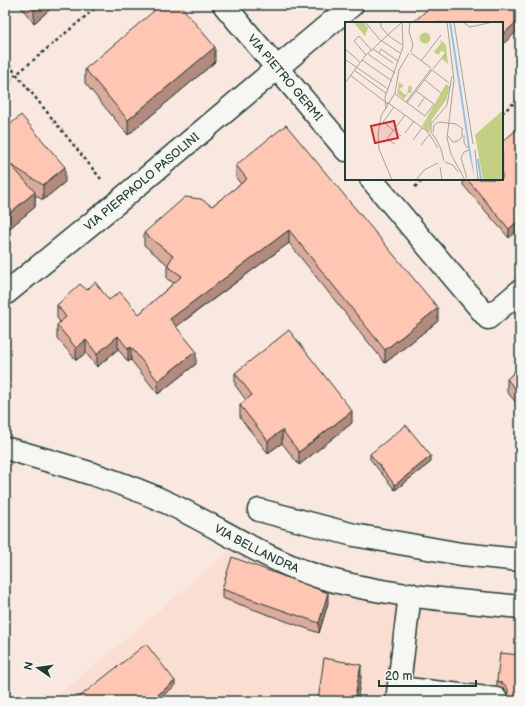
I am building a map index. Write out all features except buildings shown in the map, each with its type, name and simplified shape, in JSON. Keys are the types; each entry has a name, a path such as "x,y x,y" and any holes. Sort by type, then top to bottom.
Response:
{"street":[{"name":"VIA PIETRO GERMI","path":"224,5 345,149"},
{"name":"VIA PIERPAOLO PASOLINI","path":"5,294 119,201 352,5"},
{"path":"372,180 488,318 520,291"},
{"name":"VIA BELLANDRA","path":"5,448 89,473 148,495 189,514 268,556 307,572 349,584 410,594 520,607"},
{"path":"259,510 354,535 461,554 520,560"},
{"path":"410,594 398,694 496,699"}],"path":[{"path":"5,84 99,5"},
{"path":"5,60 119,201"},
{"path":"503,112 520,98"}],"shaded area":[{"path":"229,551 291,578 343,594 520,616 520,701 52,701"}]}
